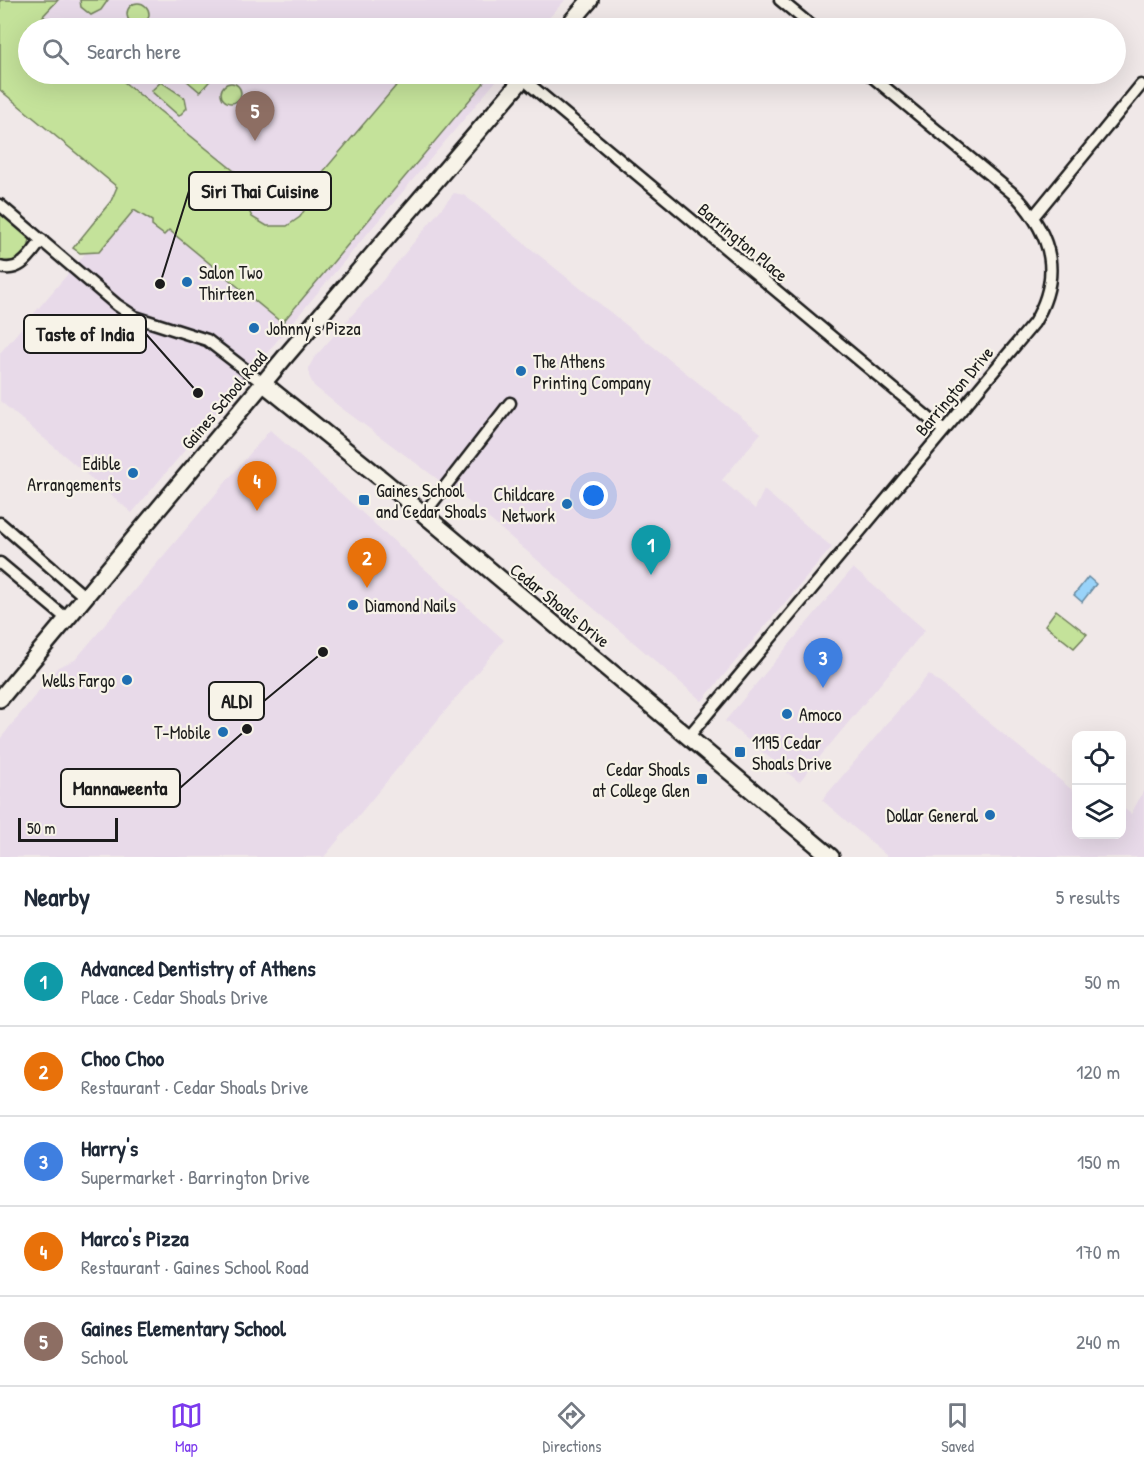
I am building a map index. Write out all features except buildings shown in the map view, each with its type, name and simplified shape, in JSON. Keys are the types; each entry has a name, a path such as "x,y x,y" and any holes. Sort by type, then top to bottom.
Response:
{"main road":[{"path":"575,18 590,0"},
{"name":"Gaines School Road","path":"0,699 518,84"},
{"name":"Cedar Shoals Drive","path":"264,384 831,857"}],"street":[{"path":"780,0 802,18"},
{"name":"Barrington Place","path":"534,84 943,430"},
{"name":"Barrington Drive","path":"688,737 1034,323 1049,294 1050,258 1046,240 1034,216 1017,197 881,84"},
{"path":"1034,216 1141,84"},
{"path":"0,205 117,305 135,317 207,339 264,384"},
{"path":"0,267 7,269 18,267 42,240"},
{"path":"423,515 510,403"},
{"path":"0,523 85,597"},
{"path":"0,563 67,619"}],"shaded area":[{"path":"0,0 565,0 549,18 18,18 18,84 494,84 132,513 0,401 0,353 133,198 0,85"},
{"path":"454,193 464,195 761,433 722,480 755,509 764,490 832,547 702,701 474,506 340,407 314,386 309,376 309,367 314,358 383,280"},
{"path":"270,430 504,640 324,857 0,857 0,739 58,667 75,660"},
{"path":"853,568 925,630 799,782 725,721"},
{"path":"929,674 1072,790 1072,839 1126,839 1126,810 1131,814 1144,790 1144,857 888,857 822,800"}],"green space":[{"path":"0,0 58,0 43,16 46,18 18,18 18,84 126,84 249,183 245,191 245,202 252,217 267,226 287,226 300,217 309,203 316,180 398,84 483,84 282,323 169,230 164,235 152,226 152,221 134,210 99,252 80,253 73,248 111,201 117,187 0,90"},
{"path":"80,0 108,0 101,10 91,15 81,7"},
{"path":"134,4 142,4 148,10 148,18 128,18 128,10"},
{"path":"159,84 164,84 185,98 187,108 179,116 151,91"},
{"path":"191,84 207,84 200,92"},
{"path":"227,84 235,84 240,89 240,97 235,102 227,102 222,97 222,89"},
{"path":"0,212 30,239 28,250 11,264 0,262"},
{"path":"1056,610 1087,634 1074,648 1045,625"}],"water":[{"path":"1088,577 1096,584 1082,602 1074,595"}],"place":[{"name":"Gaines Elementary School","path":"255,141"},
{"name":"Salon Two Thirteen","path":"187,282"},
{"name":"Siri Thai Cuisine","path":"160,284"},
{"name":"Johnny's Pizza","path":"254,328"},
{"name":"The Athens Printing Company","path":"521,371"},
{"name":"Taste of India","path":"198,393"},
{"name":"Edible Arrangements","path":"133,473"},
{"name":"Gaines School and Cedar Shoals","path":"364,500"},
{"name":"Childcare Network","path":"567,504"},
{"name":"Marco's Pizza","path":"257,511"},
{"name":"Advanced Dentistry of Athens","path":"651,575"},
{"name":"Choo Choo","path":"367,588"},
{"name":"Diamond Nails","path":"353,605"},
{"name":"ALDI","path":"323,652"},
{"name":"Wells Fargo","path":"127,680"},
{"name":"Harry's","path":"823,688"},
{"name":"Amoco","path":"787,714"},
{"name":"Mannaweenta","path":"247,729"},
{"name":"T-Mobile","path":"223,732"},
{"name":"1195 Cedar Shoals Drive","path":"740,752"},
{"name":"Cedar Shoals at College Glen","path":"702,779"},
{"name":"Dollar General","path":"990,815"}]}
